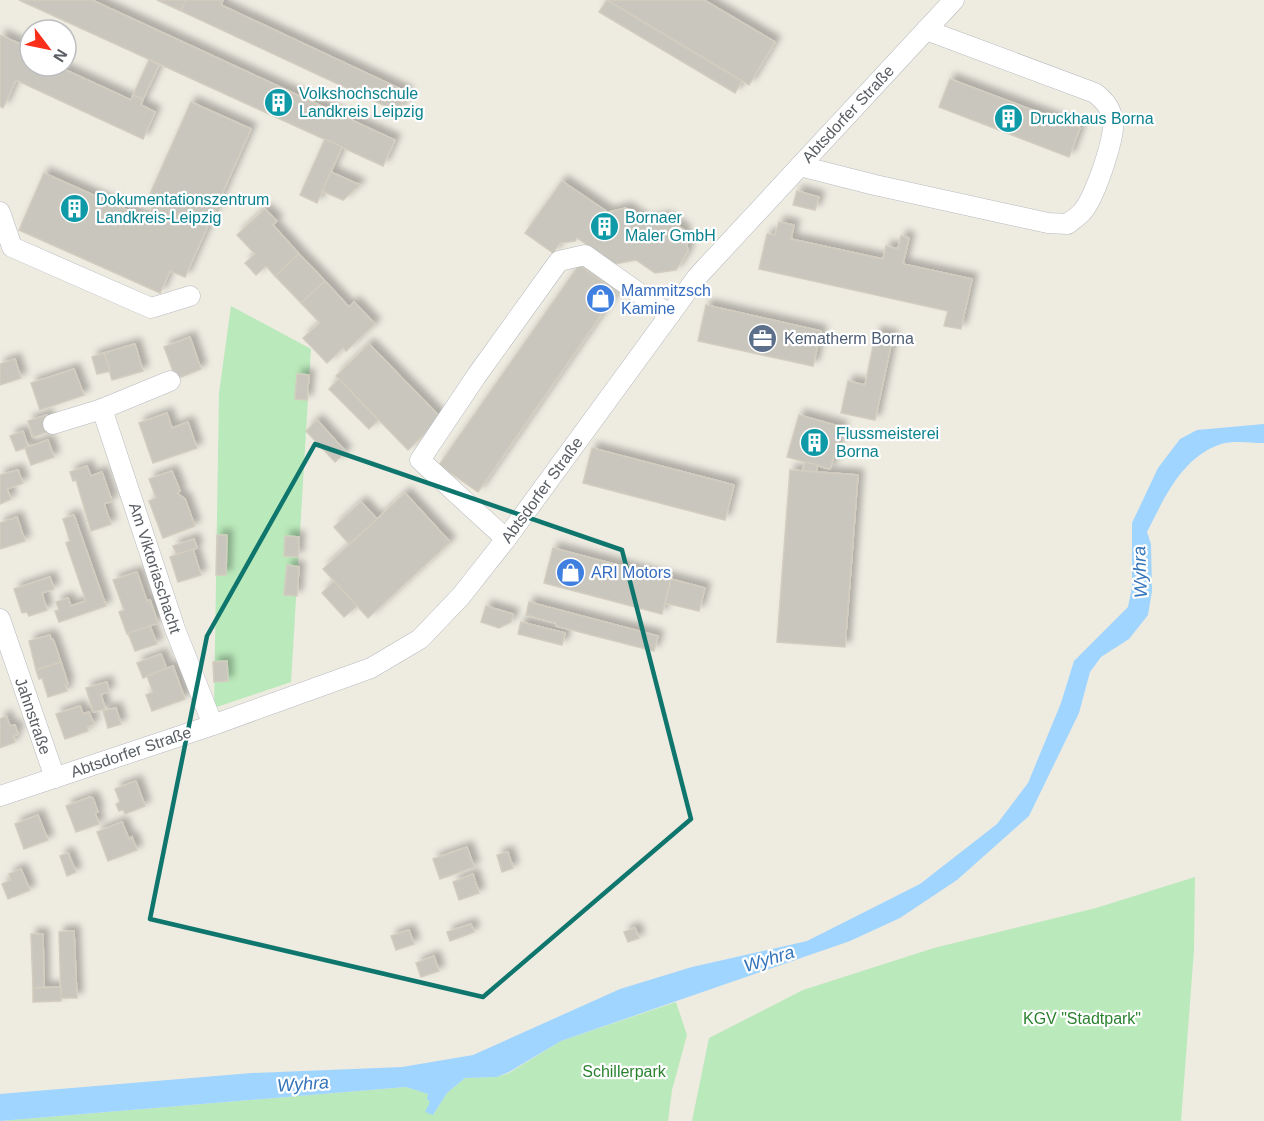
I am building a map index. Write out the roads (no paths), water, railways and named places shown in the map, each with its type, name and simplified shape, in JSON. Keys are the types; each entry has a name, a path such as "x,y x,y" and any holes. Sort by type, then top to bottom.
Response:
{"street":[{"name":"Abtsdorfer Straße","path":"0,796 370,668 420,639 461,596 506,539 698,276 954,0"},
{"path":"800,166 1048,223 1068,224 1083,212 1109,149 1113,122 1108,104 1095,93 926,30"},
{"path":"0,212 12,247 140,304 151,308 190,296"},
{"path":"506,539 420,460 477,375 559,261 585,255 670,315"},
{"path":"53,424 102,409 170,381"},
{"name":"Am Viktoriaschacht","path":"102,409 175,629 213,724"},
{"name":"Jahnstraße","path":"0,619 55,778"}],"water":[{"name":"Wyhra","path":"1264,424 1264,443 1226,443 1207,450 1185,469 1168,492 1147,532 1151,544 1152,591 1148,615 1129,639 1101,657 1090,672 1079,713 1029,816 957,880 900,918 850,941 561,1041 497,1077 465,1078 447,1093 433,1115 425,1112 430,1102 427,1099 428,1094 406,1087 0,1121 0,1094 252,1073 402,1067 473,1055 620,989 692,967 807,941 920,884 997,824 1028,783 1061,703 1074,661 1128,607 1132,587 1132,523 1158,468 1180,439 1197,430"}],"place":[{"name":"Volkshochschule Landkreis Leipzig","path":"278,102"},
{"name":"Druckhaus Borna","path":"1009,118"},
{"name":"Dokumentationszentrum Landkreis-Leipzig","path":"75,208"},
{"name":"Bornaer Maler GmbH","path":"604,226"},
{"name":"Mammitzsch Kamine","path":"600,299"},
{"name":"Kematherm Borna","path":"763,338"},
{"name":"Flussmeisterei Borna","path":"815,442"},
{"name":"ARI Motors","path":"570,572"}],"park label":[{"name":"KGV \"Stadtpark\"","path":"1082,1018"},
{"name":"Schillerpark","path":"624,1071"}]}
